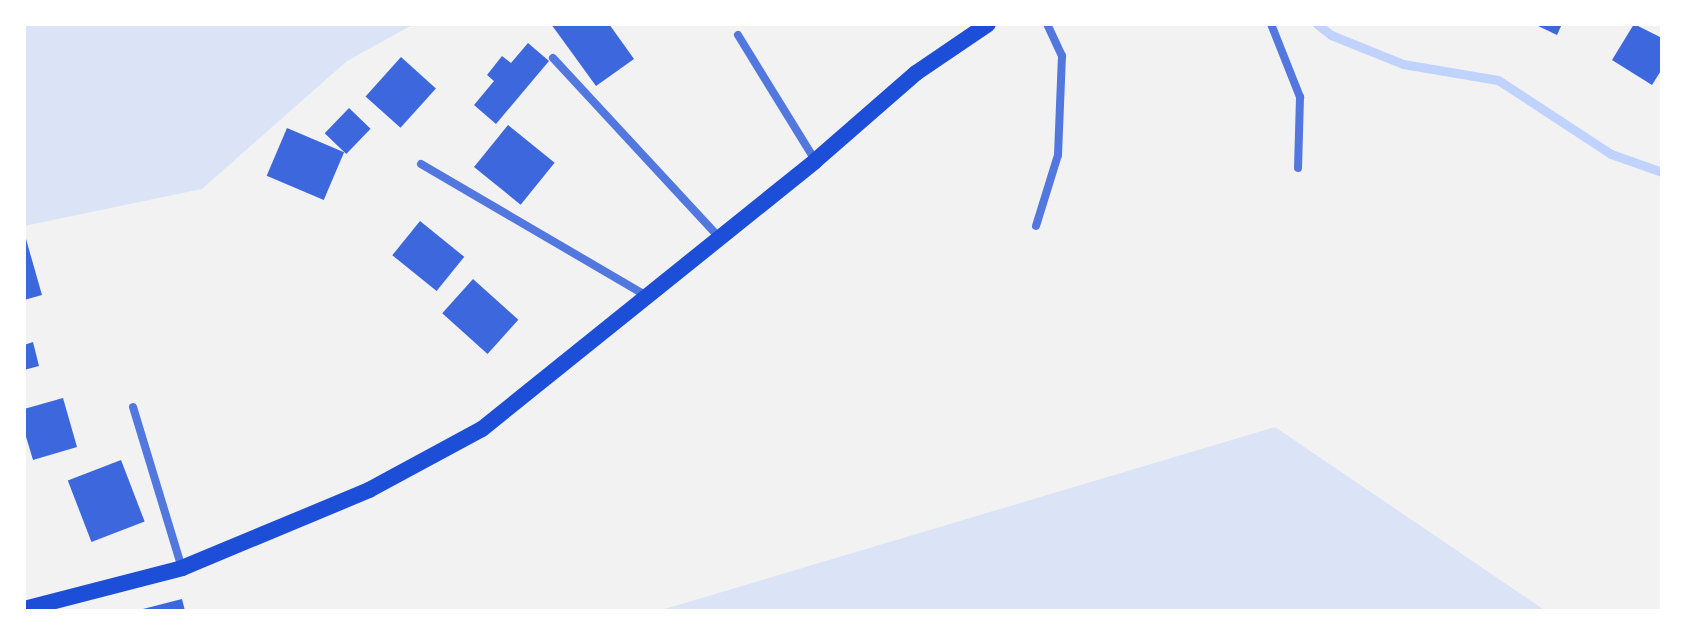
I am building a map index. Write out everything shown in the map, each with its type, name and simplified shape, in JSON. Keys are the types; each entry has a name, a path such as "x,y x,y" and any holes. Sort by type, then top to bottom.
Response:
{"main road":[{"path":"24,609 55,606 182,568 369,490 482,429 815,161 916,73 988,24"}],"street":[{"path":"1036,226 1058,155 1062,56 1047,24"},
{"path":"1271,24 1300,97 1298,168"},
{"path":"738,35 815,161"},
{"path":"553,58 720,238"},
{"path":"421,164 648,296"},
{"path":"133,407 182,568"}],"shaded area":[{"path":"24,24 414,24 347,61 202,189 24,226"},
{"path":"1275,427 1546,611 658,611"}],"building":[{"path":"551,24 609,24 634,59 596,86"},
{"path":"1534,24 1562,24 1557,35"},
{"path":"1634,24 1662,38 1662,69 1652,85 1612,60"},
{"path":"528,43 549,61 496,124 474,105 494,81 487,75 502,56 511,63"},
{"path":"401,57 436,88 400,128 366,96"},
{"path":"349,108 371,129 346,154 325,133"},
{"path":"508,125 555,163 521,205 474,167"},
{"path":"287,128 344,152 324,200 267,176"},
{"path":"420,221 464,257 437,291 392,255"},
{"path":"24,232 42,295 24,300"},
{"path":"473,279 518,320 488,354 442,313"},
{"path":"33,342 39,366 24,370 24,345"},
{"path":"63,398 77,447 33,460 24,430 24,409"},
{"path":"121,460 145,522 91,542 68,480"},
{"path":"182,599 185,611 139,611 139,610"}],"waterway":[{"path":"1317,24 1331,35 1403,64 1498,80 1611,154 1662,172"}]}
